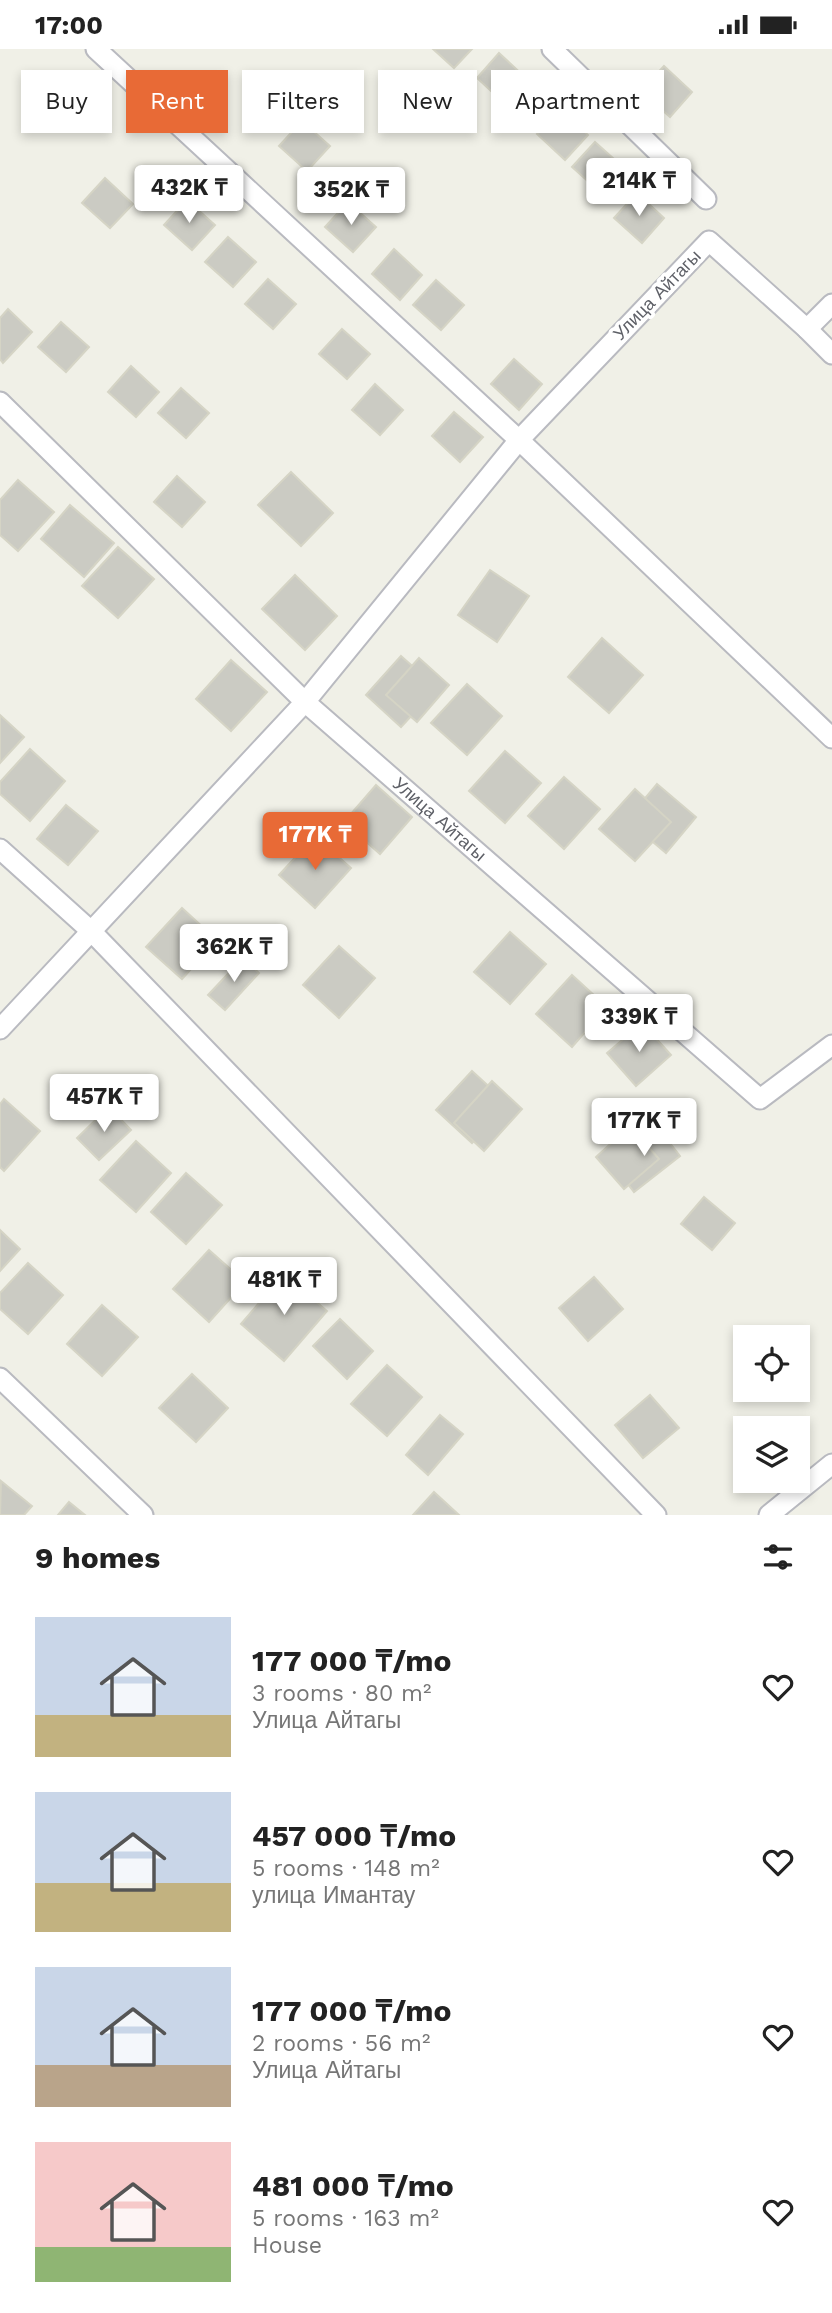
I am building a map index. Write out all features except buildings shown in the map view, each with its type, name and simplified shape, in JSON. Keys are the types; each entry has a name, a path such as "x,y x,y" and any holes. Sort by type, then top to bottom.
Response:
{"street":[{"path":"96,49 519,440 832,738"},
{"path":"552,49 706,199"},
{"name":"Улица Айтагы","path":"807,329 709,241 519,440 305,702 760,1099 832,1045"},
{"path":"832,304 807,329 832,354"},
{"path":"0,402 305,702 0,1029"},
{"path":"0,849 91,931 656,1515"},
{"path":"0,1378 143,1515"},
{"path":"769,1515 832,1464"}]}
